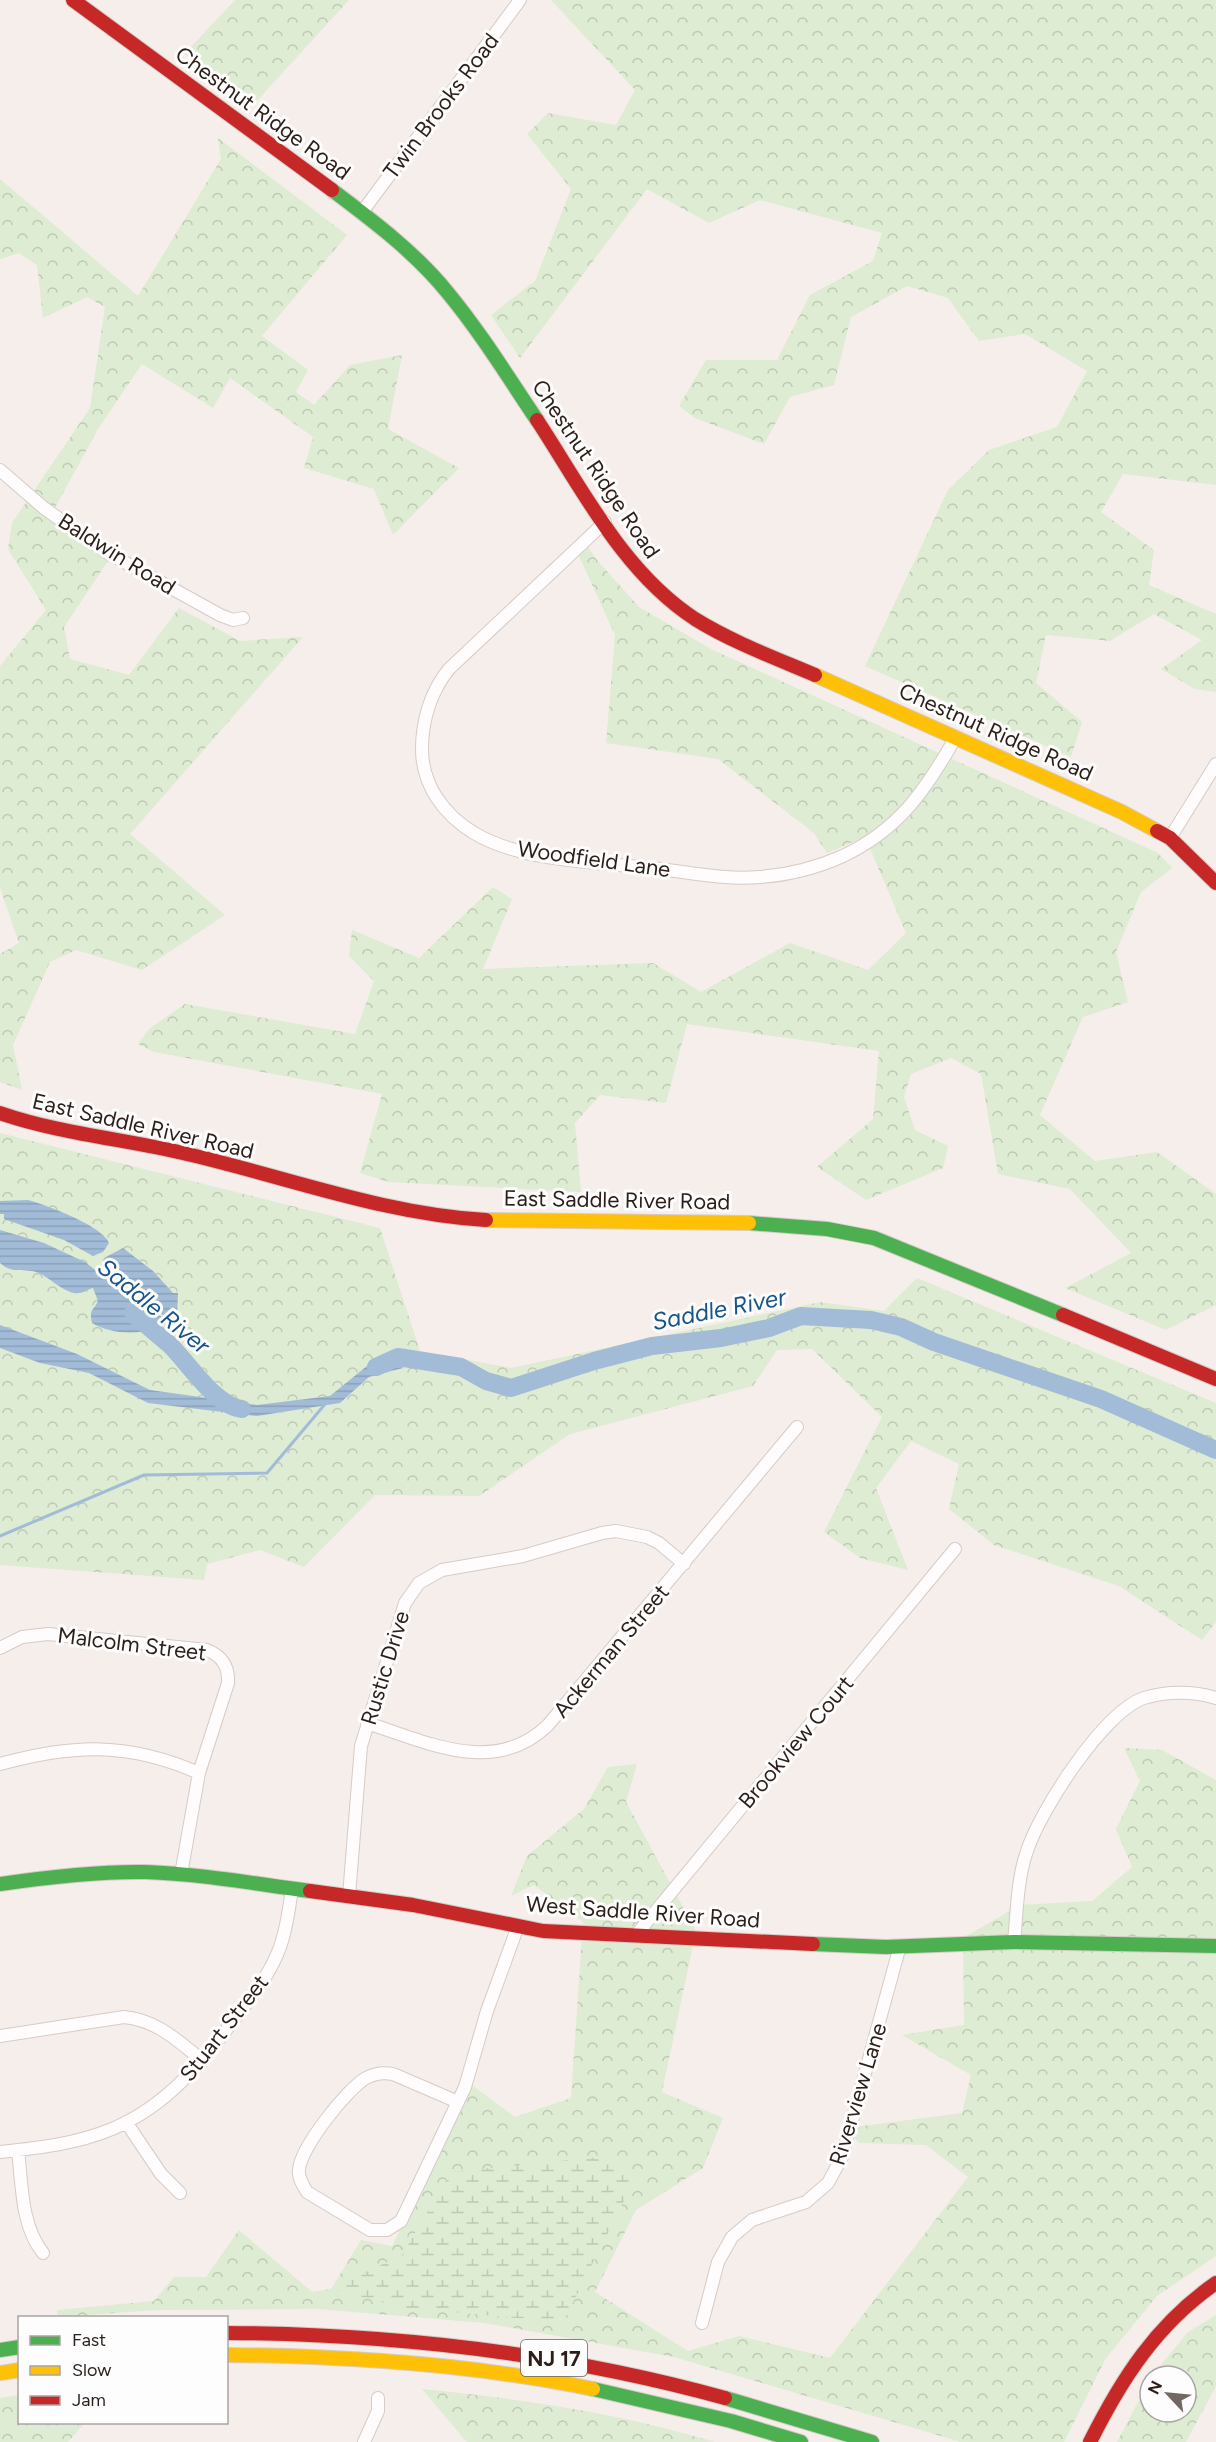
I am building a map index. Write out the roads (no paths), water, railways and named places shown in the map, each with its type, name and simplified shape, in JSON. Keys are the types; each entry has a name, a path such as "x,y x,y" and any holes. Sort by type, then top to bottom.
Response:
{"main road":[{"name":"Chestnut Ridge Road","path":"73,0 362,212 423,264 469,318 643,576 679,609 700,622 1122,812 1170,838 1216,883"},
{"name":"East Saddle River Road","path":"0,1113 58,1131 187,1154 366,1203 429,1214 486,1219 750,1223 851,1231 897,1246 1216,1379"},
{"name":"West Saddle River Road","path":"0,1884 98,1872 182,1874 413,1905 543,1931 900,1947 1014,1942 1216,1946"},
{"path":"1090,2442 1119,2383 1142,2348 1184,2306 1216,2283"},
{"name":"NJ 17","path":"228,2333 366,2336 452,2344 555,2358 631,2373 743,2401 872,2442"},
{"path":"0,2350 18,2347"},
{"name":"NJ 17","path":"228,2355 391,2360 506,2373 636,2397 801,2442"},
{"path":"0,2373 18,2370"}],"street":[{"name":"Twin Brooks Road","path":"362,212 520,0"},
{"name":"Baldwin Road","path":"0,470 44,508 106,552 220,615 233,620 243,618"},
{"name":"Woodfield Lane","path":"605,522 449,669 439,682 431,701 422,739 424,771 437,799 449,815 475,834 514,848 553,857 734,877 785,874 844,855 885,830 926,789 956,737"},
{"path":"1170,838 1216,764"},
{"name":"Ackerman Street","path":"367,1723 458,1752 488,1754 517,1746 548,1725 797,1427"},
{"name":"Rustic Drive","path":"349,1896 357,1771 367,1723 405,1603 411,1592 429,1575 442,1570 523,1556 616,1531 647,1537 659,1543 684,1564"},
{"name":"Brookview Court","path":"636,1935 955,1548"},
{"name":"Malcolm Street","path":"0,1648 22,1637 48,1634 207,1650 215,1654 226,1666 228,1683 199,1773 182,1874"},
{"path":"1014,1942 1026,1853 1053,1798 1072,1768 1119,1716 1145,1697 1191,1692 1216,1698"},
{"path":"0,1764 63,1750 115,1748 159,1757 199,1773"},
{"name":"Stuart Street","path":"0,2152 88,2138 126,2122 176,2088 203,2061 272,1967 287,1924 292,1888"},
{"path":"458,2102 393,2074 384,2072 364,2079 335,2109 306,2150 299,2170 307,2192 370,2230 380,2232 394,2227 401,2221 458,2102 518,1926"},
{"name":"Riverview Lane","path":"702,2323 718,2262 732,2237 752,2220 768,2212 806,2202 819,2192 836,2171 842,2157 900,1947"},
{"path":"0,2036 124,2017 138,2018 162,2028 203,2061"},
{"path":"126,2122 162,2174 180,2193"},
{"path":"18,2150 28,2228 35,2244 43,2253"},
{"path":"364,2442 378,2411 378,2398"}],"water":[{"path":"28,1200 85,1223 105,1236 109,1243 103,1252 93,1256 64,1240 4,1219 4,1214 0,1214 0,1201"},
{"path":"0,1230 44,1243 85,1262 148,1311 165,1318 150,1300 103,1261 104,1258 123,1248 153,1271 173,1293 178,1293 177,1317 158,1328 147,1331 123,1332 101,1328 92,1323 91,1318 91,1312 98,1301 93,1288 74,1293 36,1272 13,1270 0,1263"},
{"path":"0,1325 77,1354 150,1390 257,1405 330,1396 378,1357 395,1354 403,1368 369,1377 340,1403 257,1416 148,1403 89,1373 40,1363 0,1348"}],"waterway":[{"name":"Saddle River","path":"133,1313 169,1344 212,1392 232,1406 242,1409"},
{"name":"Saddle River","path":"376,1367 398,1357 461,1367 486,1381 511,1388 594,1361 652,1346 721,1338 769,1328 801,1316 871,1320 901,1327 934,1342 1101,1399 1216,1450"},
{"path":"0,1536 144,1475 267,1473 326,1403"}]}
